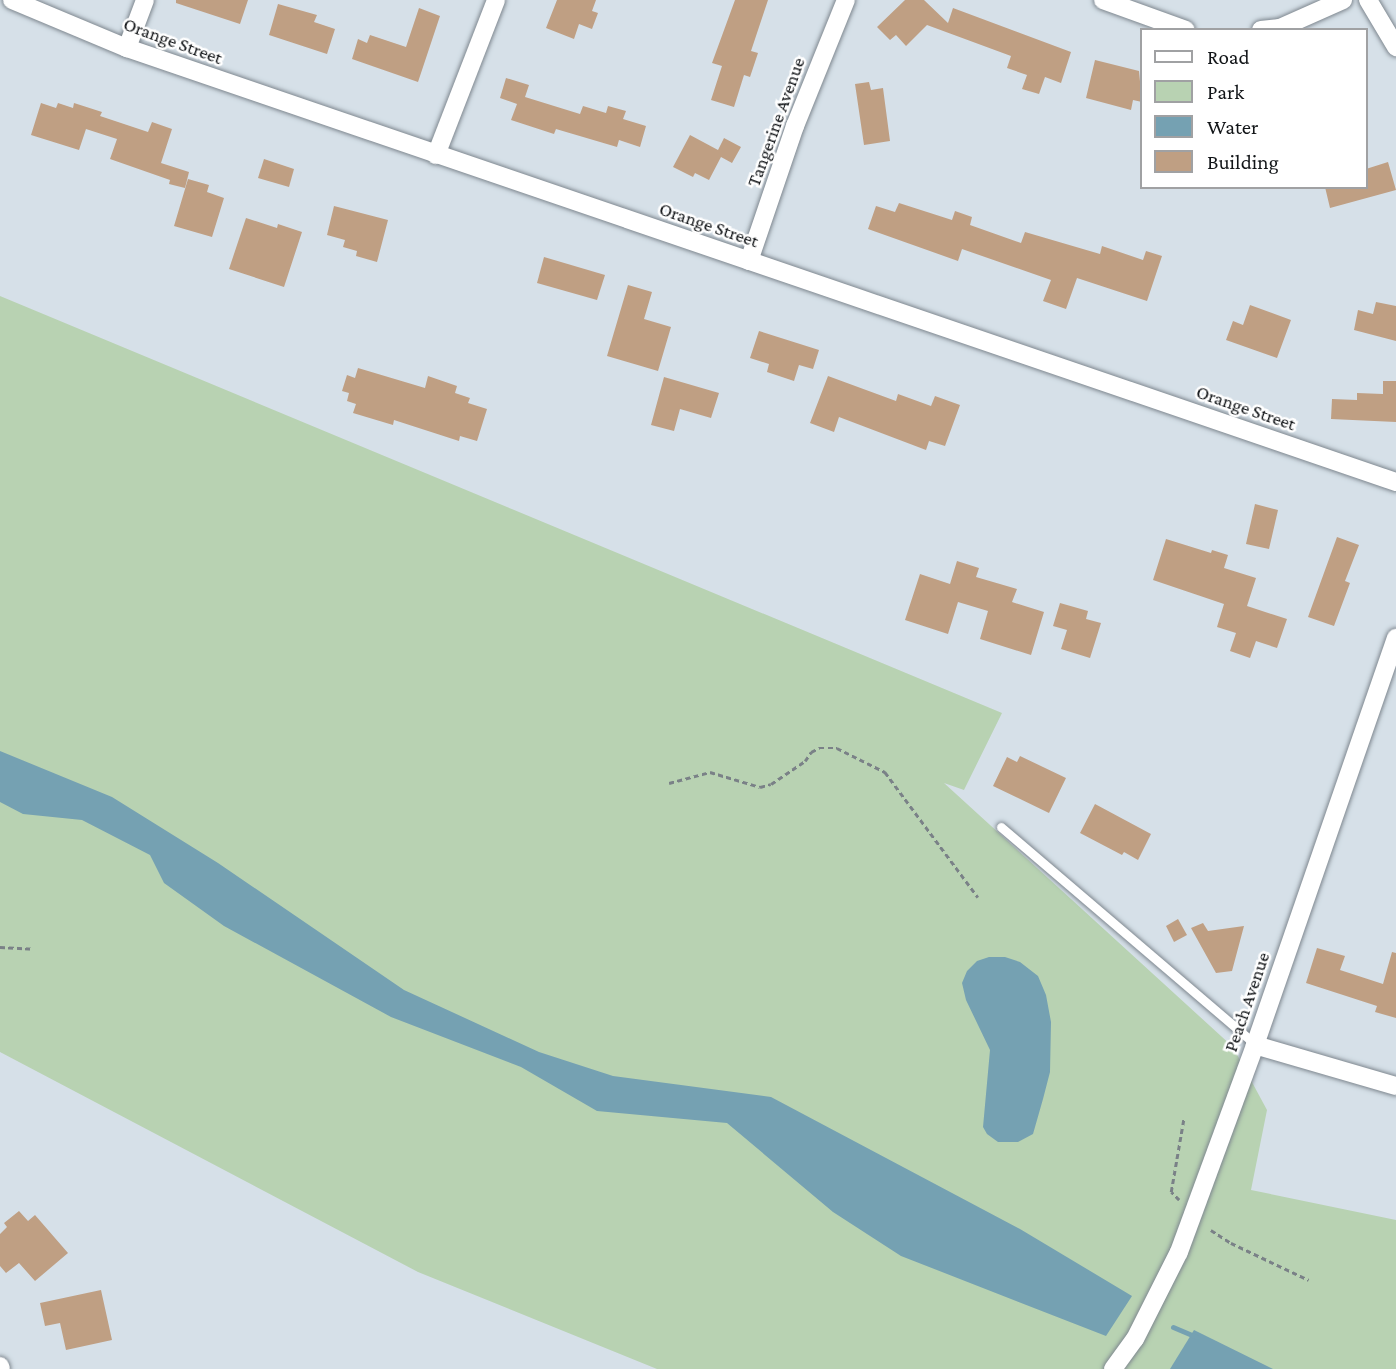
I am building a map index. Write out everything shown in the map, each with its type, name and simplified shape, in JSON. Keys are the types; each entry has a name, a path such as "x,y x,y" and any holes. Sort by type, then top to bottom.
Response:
{"street":[{"name":"Orange Street","path":"12,0 127,48 1396,482"},
{"path":"127,48 145,0"},
{"path":"436,155 496,0"},
{"name":"Tangerine Avenue","path":"749,261 795,126 846,0"},
{"path":"1103,0 1180,28"},
{"path":"1280,28 1343,0"},
{"path":"1368,0 1396,47"},
{"name":"Peach Avenue","path":"1113,1369 1135,1339 1179,1252 1255,1045 1396,638"},
{"path":"1255,1045 1396,1086"}],"lane":[{"path":"1001,827 1255,1045"}],"path":[{"path":"669,783 709,772 760,787 771,784 805,761 811,752 819,748 837,748 885,772 978,897"},
{"path":"0,947 33,949"},
{"path":"1184,1117 1171,1192 1184,1205"},
{"path":"1211,1230 1231,1243 1310,1280"}],"green space":[{"path":"0,296 1002,713 964,790 944,783 1233,1047 1267,1110 1251,1190 1396,1220 1396,1369 657,1369 418,1272 0,1052"}],"water":[{"path":"0,751 112,797 218,863 404,990 539,1052 613,1076 771,1097 1020,1229 1132,1296 1106,1336 901,1256 833,1212 727,1123 597,1111 521,1067 391,1017 224,926 164,883 150,855 82,820 23,814 0,802"},
{"path":"989,957 1005,957 1020,962 1038,976 1046,995 1051,1022 1050,1072 1043,1099 1033,1134 1018,1142 998,1142 987,1134 983,1127 990,1050 966,1000 962,983 967,971 977,961"},
{"path":"1194,1330 1273,1369 1170,1369"}],"building":[{"path":"176,0 248,0 240,24 176,3"},
{"path":"557,0 596,0 592,11 598,13 592,29 579,24 574,39 546,28"},
{"path":"735,0 768,0 751,51 758,53 750,77 744,75 734,107 711,100 722,66 712,63"},
{"path":"905,0 924,0 948,23 953,8 1071,52 1061,83 1045,77 1039,94 1022,89 1027,75 1007,68 1011,56 927,25 906,46 896,35 890,40 877,27"},
{"path":"278,4 317,15 314,22 335,29 327,54 269,35"},
{"path":"419,8 440,16 418,82 352,59 358,39 367,43 370,35 406,47"},
{"path":"1095,60 1139,71 1140,102 1133,100 1131,110 1086,98"},
{"path":"506,78 529,85 525,97 580,114 583,106 606,113 608,106 626,111 623,119 646,126 640,147 619,140 617,147 556,129 554,134 511,120 517,104 500,98"},
{"path":"869,82 871,90 883,88 890,141 864,145 855,84"},
{"path":"41,103 56,108 58,103 73,108 74,103 102,112 100,116 148,132 152,122 172,129 161,163 189,172 185,188 110,159 117,139 86,129 79,150 31,135"},
{"path":"690,135 718,150 724,138 741,147 732,163 721,157 709,180 695,173 693,177 673,167"},
{"path":"264,159 294,169 289,187 258,178"},
{"path":"1388,162 1396,190 1330,208 1325,189 1368,189 1368,168"},
{"path":"188,179 209,185 207,192 224,198 212,237 174,226"},
{"path":"899,203 952,220 955,211 972,217 970,225 1021,243 1025,232 1100,254 1102,246 1143,260 1146,251 1162,256 1147,301 1077,278 1066,309 1043,301 1051,280 962,249 958,261 868,229 876,206 895,212"},
{"path":"334,206 388,220 377,262 356,256 357,251 343,247 345,240 327,235"},
{"path":"246,218 277,228 278,224 302,232 284,287 229,269"},
{"path":"544,257 605,275 597,300 537,283"},
{"path":"628,285 652,292 644,319 671,327 658,371 607,356"},
{"path":"1376,302 1396,306 1396,341 1354,330 1358,310 1373,314"},
{"path":"1250,305 1291,320 1277,358 1226,340 1233,321 1243,325"},
{"path":"759,331 819,350 813,369 799,365 794,381 767,372 769,364 750,358"},
{"path":"358,368 425,388 428,376 457,386 455,393 470,398 468,403 487,409 477,441 460,436 459,441 394,420 393,425 353,413 356,404 347,401 349,393 342,391 347,375 355,378"},
{"path":"828,376 896,401 898,394 931,406 935,396 960,405 945,446 929,441 926,450 839,417 834,432 810,423"},
{"path":"664,377 719,393 711,418 680,409 674,431 651,425"},
{"path":"1383,381 1396,381 1396,422 1331,419 1332,399 1357,400 1357,393 1383,394"},
{"path":"1255,504 1278,510 1269,549 1246,544"},
{"path":"1337,537 1359,545 1345,581 1350,583 1334,626 1308,617"},
{"path":"1166,539 1211,553 1212,550 1228,555 1224,568 1256,578 1247,606 1287,619 1277,648 1256,641 1250,658 1230,651 1236,633 1217,627 1224,604 1153,580"},
{"path":"957,561 979,568 976,577 1017,589 1012,602 1044,612 1031,655 980,639 988,611 958,602 948,634 905,620 920,574 950,584"},
{"path":"1060,603 1088,611 1086,619 1101,623 1090,658 1061,649 1067,630 1053,626"},
{"path":"1020,756 1066,778 1049,813 993,786 1007,757 1017,762"},
{"path":"1095,804 1151,834 1138,860 1124,852 1122,855 1080,833"},
{"path":"1178,919 1187,935 1174,942 1166,926"},
{"path":"1203,923 1208,931 1244,926 1232,971 1216,973 1191,928"},
{"path":"1317,948 1345,956 1340,970 1383,984 1392,952 1396,953 1396,1018 1375,1012 1377,1006 1306,983"},
{"path":"19,1211 28,1221 35,1215 68,1253 35,1281 19,1263 6,1273 0,1266 0,1234 7,1227 4,1223"},
{"path":"101,1290 112,1340 66,1350 60,1323 45,1326 40,1303"}],"waterway":[{"path":"1173,1327 1196,1337"}]}
